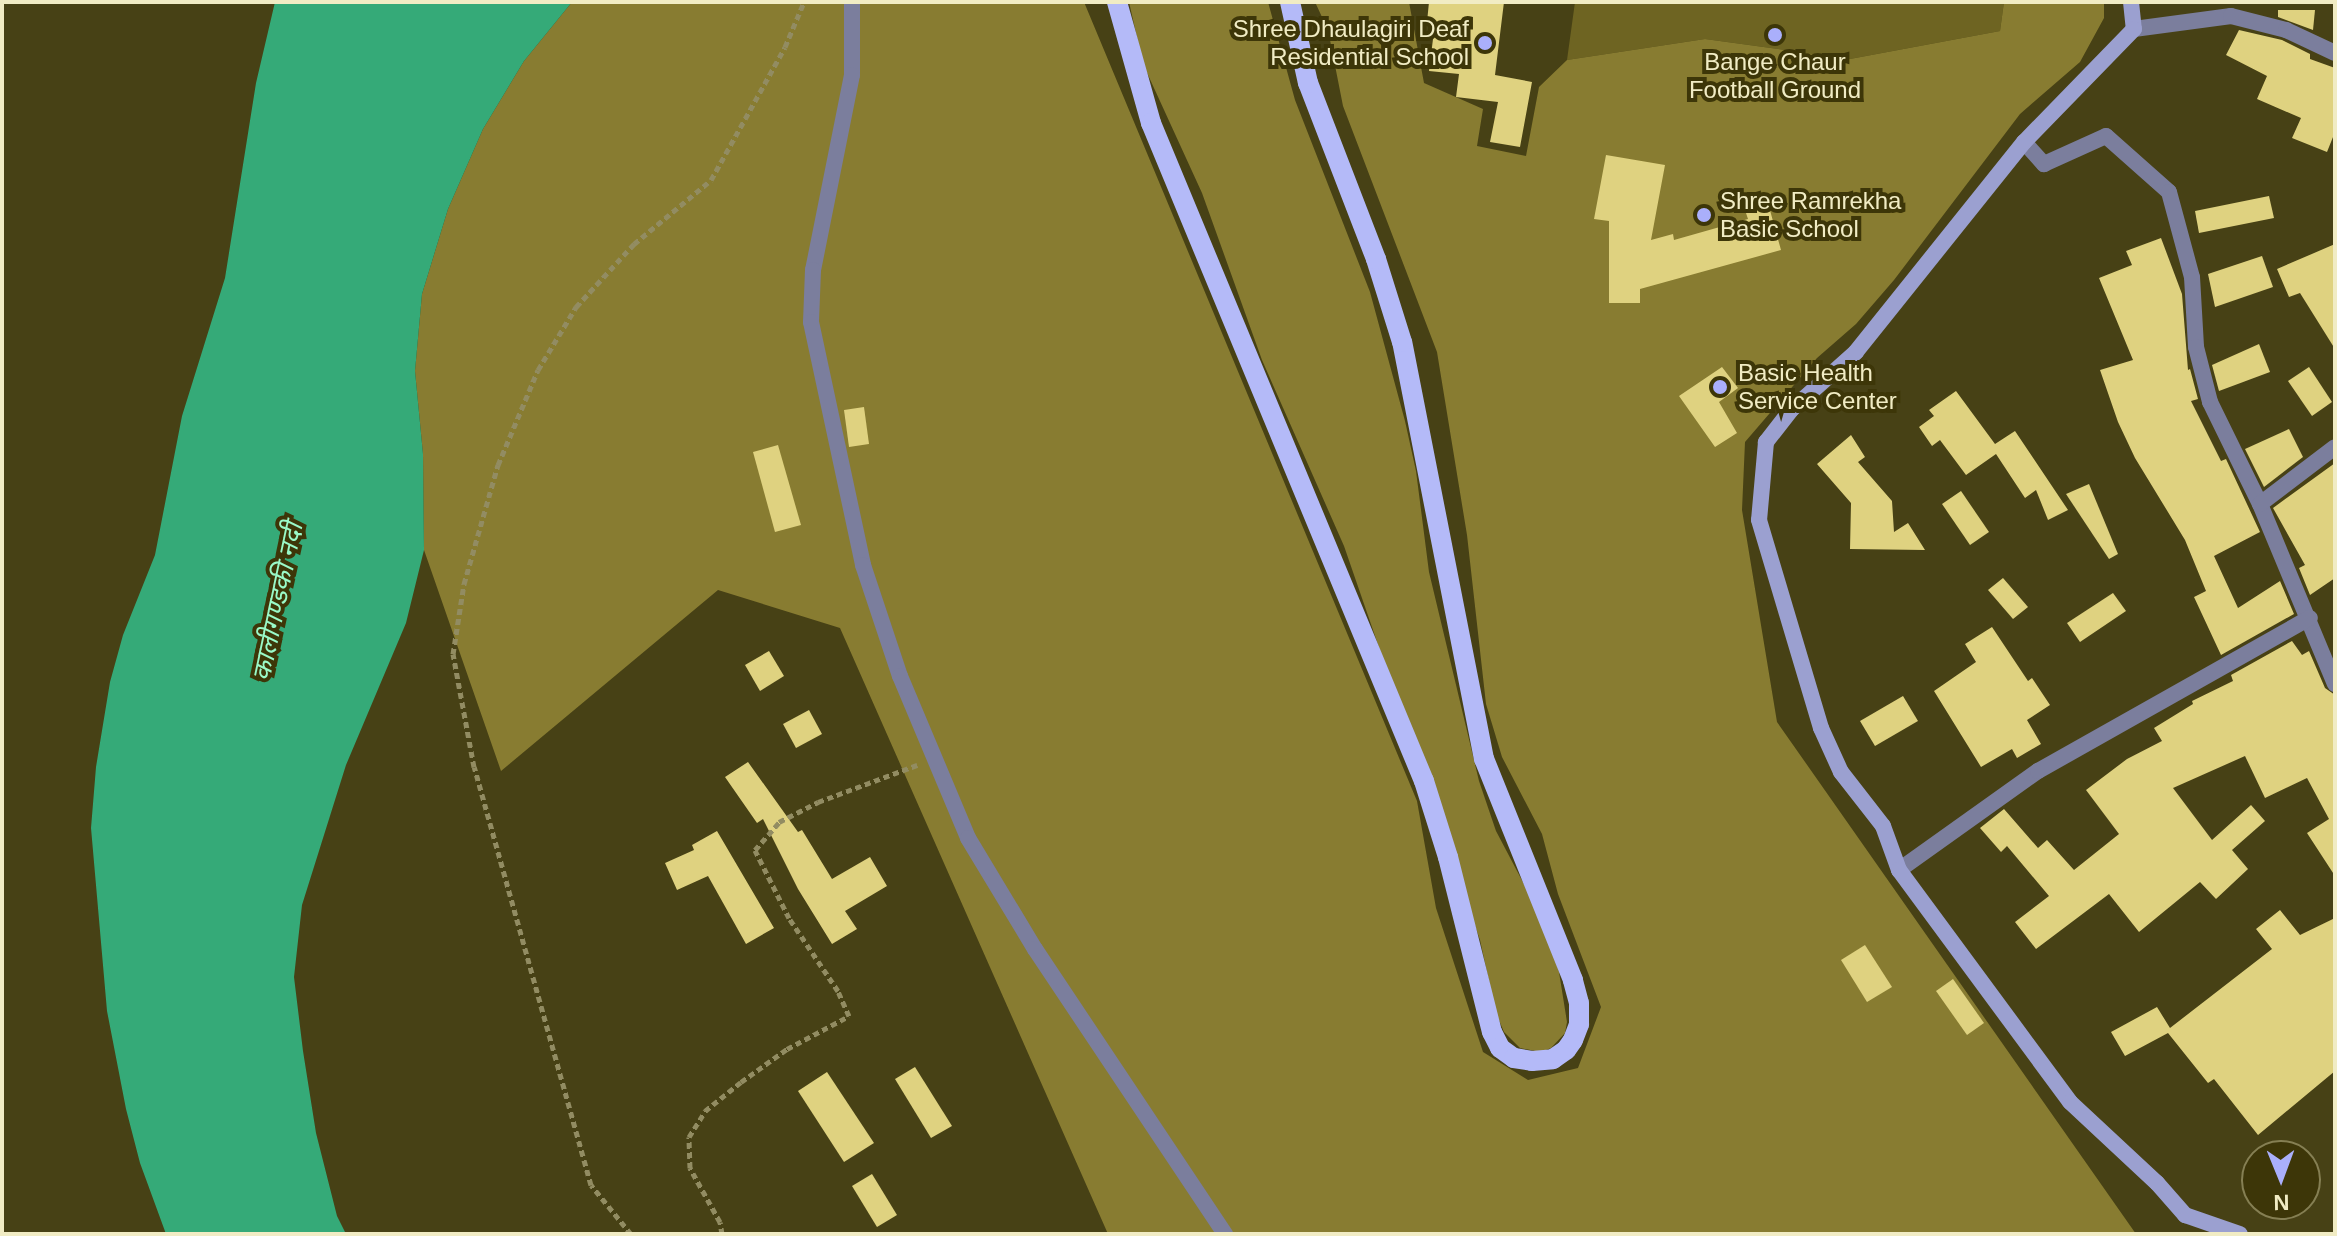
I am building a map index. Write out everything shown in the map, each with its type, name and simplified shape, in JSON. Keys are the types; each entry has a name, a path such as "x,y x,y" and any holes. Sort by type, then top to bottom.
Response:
{"main road":[{"path":"1117,2 1151,123 1424,781 1448,857 1492,1032 1500,1048 1514,1058 1532,1061 1553,1059 1566,1050 1573,1040 1579,1024 1579,1003 1563,953 1484,759 1402,342 1376,259 1308,83 1290,2"},
{"path":"2131,2 2134,29 2024,142 1856,352 1791,410 1766,442 1759,520 1808,693 1841,772 1883,826 1899,870 2070,1102 2157,1183 2185,1215 2240,1234"}],"street":[{"path":"852,2 852,75 813,270 811,322 863,565 900,676 968,838 1225,1234"},
{"path":"2134,29 2231,16 2286,30 2335,53"},
{"path":"2024,142 2044,164 2106,136 2169,192 2192,277 2196,347 2210,402 2260,504 2335,684"},
{"path":"2260,504 2335,447"},
{"path":"1899,870 2038,771 2310,618"}],"path":[{"path":"631,1234 591,1185 474,767 453,654 464,584 498,465 538,370 576,307 634,244 711,180 785,47 804,2"},
{"path":"722,1234 720,1222 690,1168 689,1137 705,1111 741,1082 787,1049 849,1016 831,979 789,918 755,850 779,822 818,802 908,767 937,761"}],"shaded area":[{"path":"572,2 1084,2 1417,801 1436,908 1483,1052 1528,1080 1578,1068 1601,1007 1558,894 1542,834 1502,757 1486,704 1467,535 1437,352 1343,106 1328,30 1315,2 1409,2 1424,83 1483,109 1477,146 1526,156 1539,87 1567,60 1705,39 1850,59 2000,31 2004,2 2104,2 2104,18 2080,62 2020,114 1894,280 1856,324 1817,358 1745,442 1742,510 1777,722 2136,1234 1108,1234 840,628 718,590 501,771 424,550 423,454 415,371 422,294 448,209 483,129 524,61"},
{"path":"1129,2 1268,2 1295,100 1370,292 1405,421 1416,471 1429,572 1479,781 1496,831 1544,922 1559,972 1567,1022 1565,1033 1551,1048 1541,1052 1520,1048 1504,1032 1496,1013 1480,940 1344,546 1262,360 1202,193 1143,64"},
{"name":"Bange Chaur Football Ground","path":"1575,2 2004,2 2000,31 1850,59 1705,39 1567,60"}],"water":[{"name":"कालीगण्डकी नदी","path":"275,2 572,2 524,61 483,129 448,209 422,294 415,371 423,454 424,550 406,623 346,765 302,905 294,977 303,1051 316,1133 337,1216 346,1234 166,1234 140,1163 107,1011 91,828 96,767 110,682 123,635 155,555 182,416 225,278 256,83"}],"building":[{"path":"1429,2 1504,2 1495,75 1532,82 1520,147 1490,142 1498,102 1456,97 1459,74 1429,71 1435,23 1427,22"},
{"path":"2278,10 2315,10 2313,30 2278,17"},
{"path":"2239,30 2282,40 2310,54 2310,59 2335,68 2335,132 2327,152 2292,138 2301,118 2257,99 2267,76 2226,55"},
{"path":"1606,155 1665,165 1651,240 1673,234 1674,240 1748,219 1745,210 1768,203 1781,250 1640,289 1640,303 1609,303 1609,221 1594,219"},
{"path":"2269,196 2274,218 2199,233 2195,211"},
{"path":"2161,238 2182,294 2188,370 2198,399 2191,401 2221,461 2226,459 2260,532 2214,556 2238,608 2280,581 2294,614 2221,655 2194,597 2206,591 2185,540 2135,458 2118,422 2100,370 2133,360 2099,278 2132,265 2126,251"},
{"path":"2335,244 2335,349 2300,293 2289,297 2277,269"},
{"path":"2262,256 2273,287 2215,307 2208,274"},
{"path":"2259,344 2270,372 2219,391 2212,365"},
{"path":"1722,367 1738,388 1719,402 1737,433 1715,447 1679,396"},
{"path":"2309,367 2332,402 2312,416 2288,381"},
{"path":"1956,391 1995,444 2015,431 2068,510 2048,520 2036,490 2025,498 1996,454 1966,475 1940,440 1932,446 1919,427 1934,416 1929,410"},
{"path":"864,407 869,444 849,447 844,410"},
{"path":"2289,429 2303,457 2264,487 2245,449"},
{"path":"1851,435 1865,457 1858,462 1892,501 1894,532 1908,523 1925,550 1850,549 1851,503 1817,464"},
{"path":"778,445 801,525 775,532 753,452"},
{"path":"2335,463 2335,578 2310,595 2299,568 2305,565 2273,508"},
{"path":"2089,484 2118,554 2109,559 2066,494"},
{"path":"1961,491 1989,532 1970,545 1942,504"},
{"path":"2003,578 2028,607 2013,619 1988,590"},
{"path":"2113,593 2126,611 2080,642 2067,623"},
{"path":"1992,627 2028,681 2032,678 2050,705 2027,720 2041,744 2017,758 2012,749 1981,767 1934,691 1976,662 1965,644"},
{"path":"2292,641 2302,655 2309,651 2325,688 2335,695 2335,876 2307,833 2329,819 2307,778 2265,798 2245,756 2173,788 2212,840 2251,805 2265,821 2232,850 2248,869 2216,899 2200,882 2139,932 2109,894 2036,949 2015,922 2049,896 2007,846 2001,852 1980,828 2004,809 2038,848 2047,840 2074,870 2119,834 2086,790 2127,759 2162,741 2154,728 2193,704 2192,701 2233,681 2231,675"},
{"path":"769,651 784,676 760,691 745,665"},
{"path":"1903,696 1918,721 1875,746 1860,721"},
{"path":"809,710 822,734 796,748 783,724"},
{"path":"748,762 798,832 802,830 832,879 870,857 887,886 845,911 857,929 832,944 798,889 763,819 757,823 725,777"},
{"path":"717,831 774,928 746,944 708,876 677,890 665,863 694,850 692,845"},
{"path":"2280,910 2300,935 2335,918 2335,1071 2258,1135 2214,1079 2208,1083 2168,1033 2125,1056 2111,1032 2157,1007 2170,1028 2272,949 2256,929"},
{"path":"1865,945 1892,987 1867,1002 1841,960"},
{"path":"1953,979 1984,1023 1967,1035 1936,991"},
{"path":"915,1067 952,1126 931,1138 895,1079"},
{"path":"827,1072 874,1143 844,1162 798,1091"},
{"path":"872,1174 897,1215 877,1227 852,1186"}],"place":[{"name":"Bange Chaur Football Ground","path":"1775,35"},
{"name":"Shree Dhaulagiri Deaf Residential School","path":"1485,43"},
{"name":"Shree Ramrekha Basic School","path":"1704,215"},
{"name":"Basic Health Service Center","path":"1720,387"}]}
